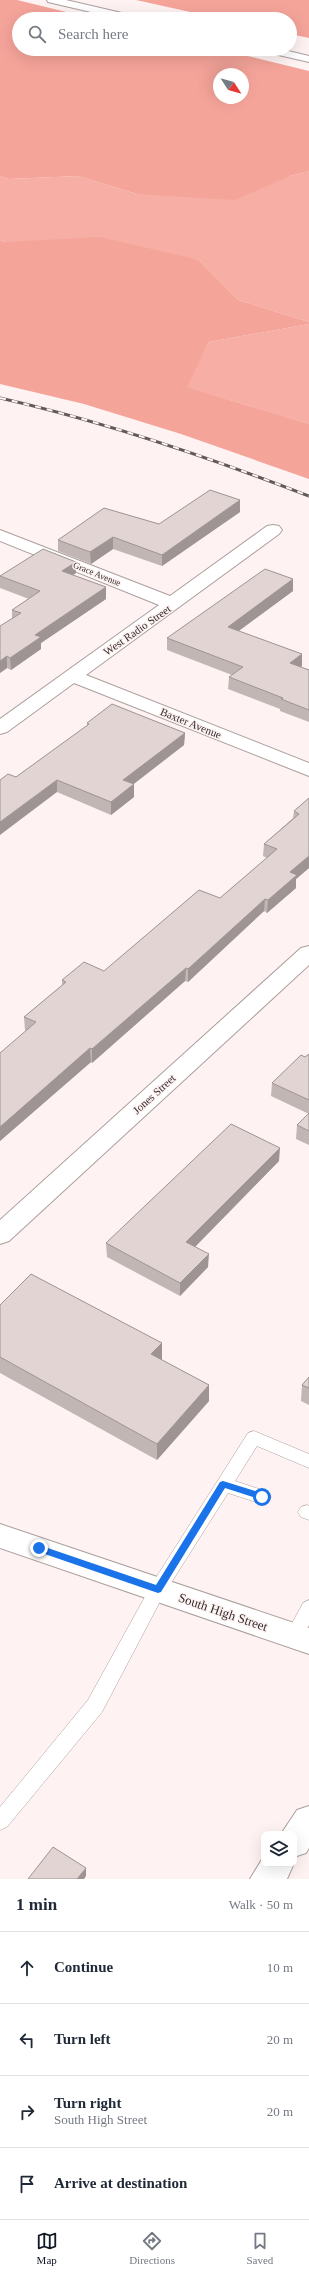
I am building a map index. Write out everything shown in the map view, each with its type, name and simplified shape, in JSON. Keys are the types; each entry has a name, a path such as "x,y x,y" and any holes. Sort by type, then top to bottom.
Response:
{"street":[{"path":"52,0 104,12"},
{"path":"296,56 309,59"},
{"name":"West Radio Street","path":"0,728 273,530"},
{"name":"Grace Avenue","path":"0,535 172,604"},
{"name":"Baxter Avenue","path":"72,676 309,770"},
{"name":"Jones Street","path":"0,1235 309,953"},
{"name":"South High Street","path":"0,1536 302,1639"},
{"path":"297,1838 309,1821"},
{"path":"267,1879 276,1867"}],"lane":[{"path":"0,1821 95,1706 158,1589 223,1484 254,1438 309,1461"},
{"path":"223,1484 262,1497"},
{"path":"302,1639 309,1608"}],"shaded area":[{"path":"0,0 17,0 66,12 12,12 12,56 248,56 309,71 309,171 290,176 235,200 137,194 78,176 9,179 0,176"},
{"path":"136,0 309,0 309,38 297,35 297,12 190,12"},
{"path":"309,171 309,322 238,300 199,260 6,242 0,240 0,176 9,179 78,176 137,194 290,176"},
{"path":"100,237 199,260 238,300 309,322 309,324 209,342 187,387 309,424 309,479 181,434 84,404 0,384 0,240 6,242"},
{"path":"309,324 309,424 186,387 209,342"}],"building":[{"path":"210,490 240,500 162,555 113,537 90,552 58,540 104,508 159,524"},
{"path":"43,549 76,562 62,571 106,587 35,635 41,637 10,658 7,656 0,661 0,626 21,613 12,610 40,591 0,576"},
{"path":"265,569 293,579 228,627 302,654 290,663 309,670 309,710 229,677 243,667 167,638"},
{"path":"112,704 185,733 123,780 134,784 111,802 57,780 0,822 0,780 8,774 16,777 89,724 87,723"},
{"path":"309,798 309,856 290,872 297,875 268,900 265,899 188,969 186,968 92,1049 90,1048 0,1127 0,1053 36,1022 24,1017 66,982 62,980 84,962 104,971 199,890 220,898 277,849 264,844 299,814 294,811"},
{"path":"309,1054 309,1100 272,1083 301,1055 305,1057"},
{"path":"309,1113 309,1131 297,1125"},
{"path":"231,1124 280,1148 186,1242 209,1254 180,1283 106,1243"},
{"path":"31,1274 162,1343 151,1354 209,1385 157,1444 0,1357 0,1305"},
{"path":"309,1377 309,1388 302,1385"},
{"path":"53,1847 86,1868 77,1879 28,1879"}],"railway":[{"path":"0,398 79,418 156,441 309,496"}],"route":[{"path":"39,1548 158,1589 223,1484 262,1497"}]}
